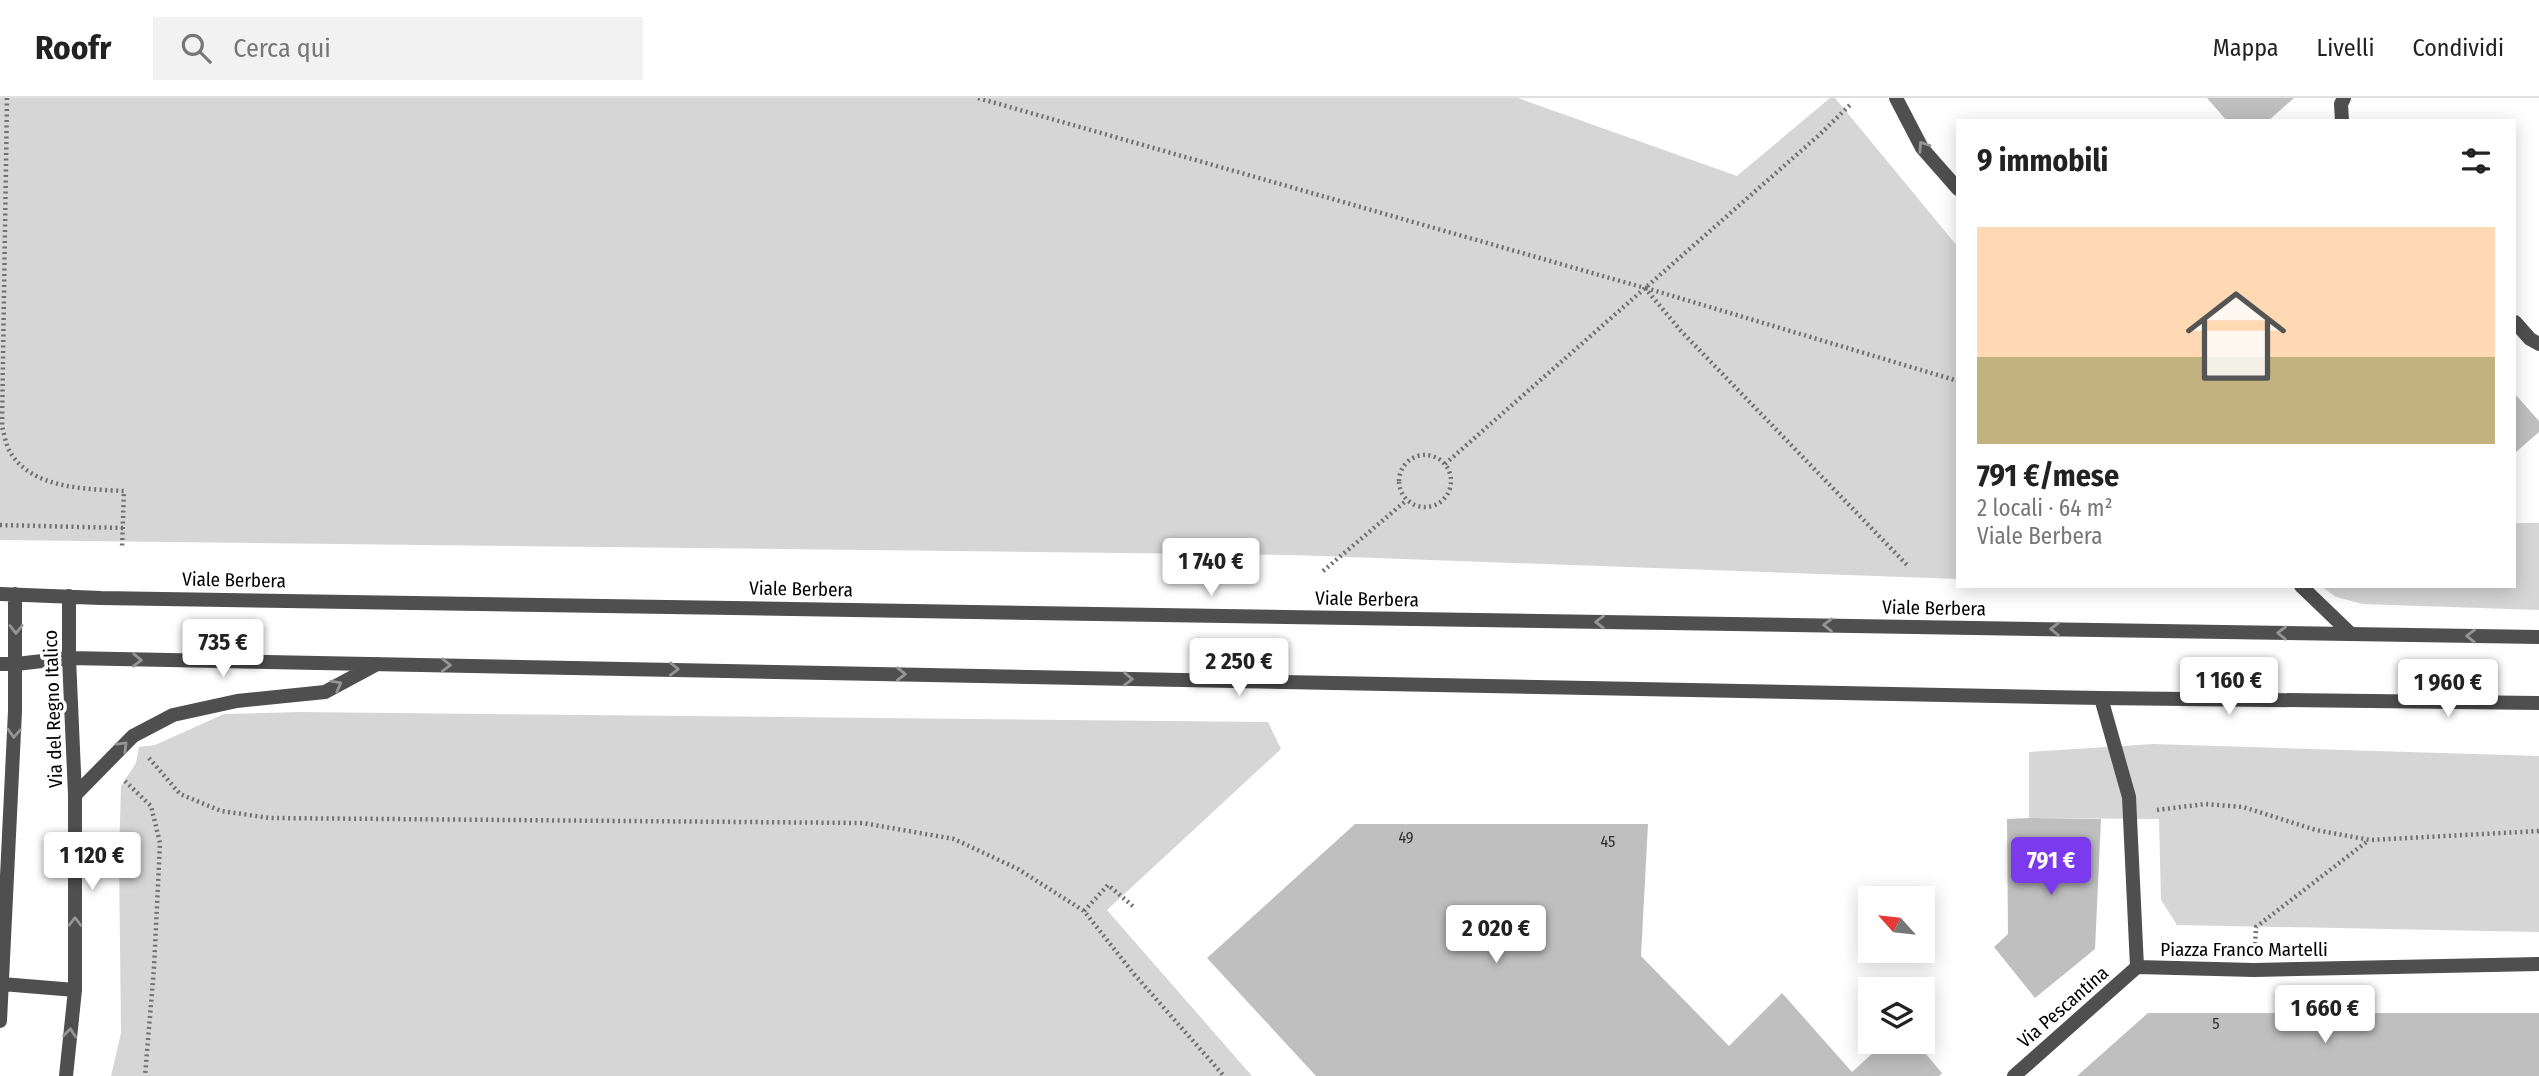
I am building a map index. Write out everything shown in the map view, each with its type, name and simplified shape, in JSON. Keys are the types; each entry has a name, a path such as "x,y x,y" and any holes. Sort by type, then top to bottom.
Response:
{"street":[{"path":"1896,98 1922,148 1956,187"},
{"path":"2342,119 2341,104 2344,98"},
{"path":"2516,323 2530,339 2539,344"},
{"path":"2303,588 2351,634"},
{"name":"Viale Berbera","path":"0,594 101,598 2539,637"},
{"name":"Via del Regno Italico","path":"0,1021 16,664 15,594"},
{"name":"Via del Regno Italico","path":"66,1076 75,990 75,794 69,596"},
{"path":"0,664 69,658 2101,698 2539,703"},
{"path":"75,794 132,736 173,715 237,701 326,692 378,664"},
{"name":"Piazza Franco Martelli","path":"2101,698 2129,797 2137,967 2254,970 2539,964"},
{"name":"Via del Regno Italico","path":"0,785 9,821"},
{"name":"Via Pescantina","path":"2014,1076 2137,967"},
{"path":"2,984 75,990"}],"path":[{"path":"7,98 2,426 9,451 25,471 48,481 124,491 122,548"},
{"path":"978,98 1645,288 1956,380"},
{"path":"1445,464 1818,136 1852,103"},
{"path":"1645,288 1681,331 1909,567"},
{"path":"1431,456 1445,464 1451,481 1450,489 1440,503 1423,508 1408,500 1400,485 1403,469 1408,462 1415,457 1431,456"},
{"path":"1323,571 1408,500"},
{"path":"0,525 123,528"},
{"path":"147,756 180,794 221,811 270,818 863,823 954,839 1018,869 1084,911 1134,974 1224,1076"},
{"path":"117,773 151,806 160,842 145,1076"},
{"path":"2130,813 2205,804 2243,807 2316,830 2370,840 2539,831"},
{"path":"2254,970 2256,927 2370,840"},
{"path":"1084,911 1108,885 1135,908"}],"shaded area":[{"path":"0,98 1518,98 1737,176 1830,98 1835,98 1956,245 1956,579 1293,555 0,540"},
{"path":"2516,523 2539,523 2539,610 2363,604 2336,597 2324,588 2516,588"},
{"path":"300,712 1268,722 1281,749 1107,910 1252,1076 111,1076 121,1033 121,786 136,763 139,747 155,745 224,714"},
{"path":"2153,744 2539,756 2539,932 2177,925 2161,900 2159,819 2029,818 2029,752"}],"building":[{"path":"2207,98 2294,98 2270,119 2225,119"},
{"path":"2516,395 2539,421 2539,432 2516,452"},
{"path":"2007,819 2101,819 2095,949 2035,998 1994,947 2008,934"},
{"path":"1355,824 1648,824 1641,956 1729,1046 1782,993 1852,1072 1872,1054 1926,1054 1942,1073 1939,1076 1316,1076 1207,958"},
{"path":"2148,1013 2539,1013 2539,1076 2077,1076"}]}
